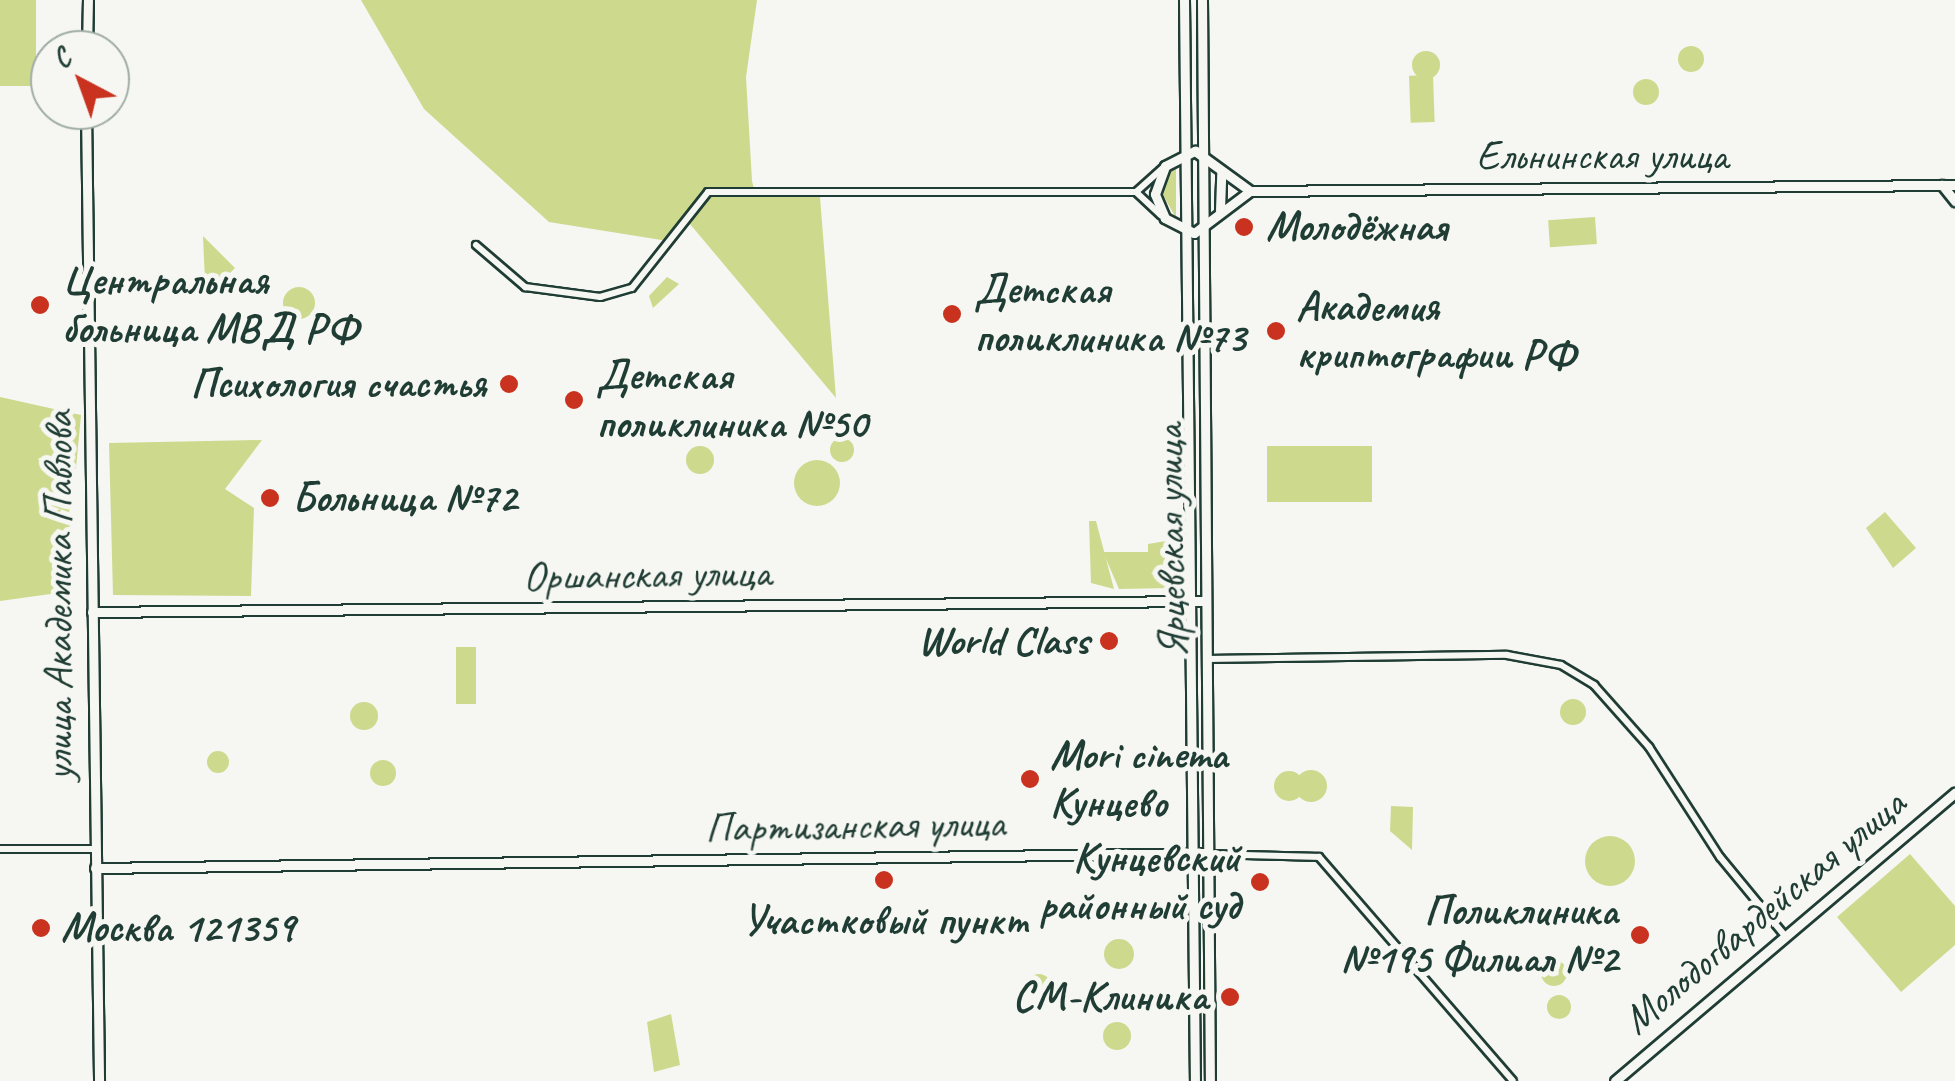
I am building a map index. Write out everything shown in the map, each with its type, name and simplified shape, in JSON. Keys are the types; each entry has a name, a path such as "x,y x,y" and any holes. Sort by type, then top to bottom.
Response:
{"street":[{"path":"88,0 88,30"},
{"name":"Ярцевская улица","path":"1184,0 1196,1081"},
{"name":"Ярцевская улица","path":"1202,0 1204,154 1199,232 1210,1081"},
{"path":"1184,59 1193,66 1203,59"},
{"name":"улица Академика Павлова","path":"86,130 99,1081"},
{"path":"476,244 516,284 586,298 627,291 708,192 1136,192 1184,232 1199,232 1250,191 1204,154 1184,152 1136,192"},
{"path":"1164,166 1155,194 1165,218"},
{"path":"1217,216 1226,189 1218,166"},
{"path":"1942,185 1955,201"},
{"name":"Ельнинская улица","path":"1250,191 1955,185"},
{"name":"Оршанская улица","path":"92,612 1204,602"},
{"path":"1205,659 1507,655 1561,665 1594,685 1649,747 1720,857 1786,937"},
{"name":"Молодогвардейская улица","path":"1615,1081 1955,794"},
{"path":"0,849 94,849"},
{"name":"Партизанская улица","path":"95,868 1192,854 1319,857 1514,1081"}],"green space":[{"path":"0,0 36,0 36,30 30,30 30,86 0,86"},
{"path":"361,0 757,0 746,77 752,181 756,197 820,197 836,398 690,224 674,242 549,222 424,109"},
{"path":"1691,46 1700,50 1704,59 1700,68 1691,72 1682,68 1678,59 1682,50"},
{"path":"1426,51 1436,55 1440,65 1436,75 1426,79 1416,75 1412,65 1416,55"},
{"path":"1433,75 1435,122 1411,123 1409,76"},
{"path":"1646,79 1655,83 1659,92 1655,101 1646,105 1637,101 1633,92 1637,83"},
{"path":"1176,166 1176,218 1159,188"},
{"path":"1595,217 1597,244 1550,247 1548,220"},
{"path":"203,236 235,268 222,281 205,281"},
{"path":"667,277 679,284 653,308 649,296"},
{"path":"299,287 310,292 315,303 310,314 299,319 288,314 283,303 288,292"},
{"path":"0,397 81,415 76,468 68,474 72,591 0,601"},
{"path":"842,438 854,450 842,462 830,450"},
{"path":"262,440 225,489 254,508 251,596 113,595 109,443"},
{"path":"700,446 710,450 714,460 710,470 700,474 690,470 686,460 690,450"},
{"path":"1267,446 1372,446 1372,502 1267,502"},
{"path":"817,460 833,467 840,483 833,499 817,506 801,499 794,483 801,467"},
{"path":"1885,512 1916,548 1893,568 1866,528"},
{"path":"1089,521 1096,521 1114,589 1091,583"},
{"path":"1172,540 1163,566 1171,588 1119,589 1103,552 1148,552 1148,544"},
{"path":"456,647 476,647 476,704 456,704"},
{"path":"1573,699 1582,703 1586,712 1582,721 1573,725 1564,721 1560,712 1564,703"},
{"path":"364,702 374,706 378,716 374,726 364,730 354,726 350,716 354,706"},
{"path":"218,751 226,754 226,770 218,773 210,770 207,762 210,754"},
{"path":"383,760 392,764 396,773 392,782 383,786 374,782 370,773 374,764"},
{"path":"1311,770 1322,775 1327,786 1322,797 1311,802 1300,797 1295,786 1300,775"},
{"path":"1289,771 1303,780 1304,786 1295,800 1289,801 1275,792 1274,786 1283,772"},
{"path":"1391,806 1413,807 1412,850 1390,831"},
{"path":"1610,836 1628,843 1635,861 1628,879 1610,886 1592,879 1585,861 1592,843"},
{"path":"1910,854 1955,906 1955,945 1901,992 1837,917"},
{"path":"1119,939 1130,943 1134,954 1130,965 1119,969 1108,965 1104,954 1108,943"},
{"path":"1554,960 1563,964 1567,973 1563,982 1554,986 1545,982 1541,973 1545,964"},
{"path":"1039,974 1051,986 1039,998 1027,986"},
{"path":"1559,995 1568,998 1568,1016 1559,1019 1550,1016 1547,1007 1550,998"},
{"path":"671,1014 680,1065 654,1072 647,1022"},
{"path":"1117,1022 1127,1026 1131,1036 1127,1046 1117,1050 1107,1046 1103,1036 1107,1026"}],"place":[{"name":"Молодёжная","path":"1244,227"},
{"name":"Центральная больница МВД РФ","path":"40,305"},
{"name":"Детская поликлиника №73","path":"952,314"},
{"name":"Академия криптографии РФ","path":"1276,331"},
{"name":"Психология счастья","path":"509,384"},
{"name":"Детская поликлиника №50","path":"574,400"},
{"name":"Больница №72","path":"270,498"},
{"name":"World Class","path":"1109,641"},
{"name":"Mori cinema Кунцево","path":"1030,779"},
{"name":"Участковый пункт","path":"884,880"},
{"name":"Кунцевский районный суд","path":"1260,882"},
{"name":"Москва 121359","path":"41,928"},
{"name":"Поликлиника №195 Филиал №2","path":"1640,935"},
{"name":"СМ-Клиника","path":"1230,997"}]}
